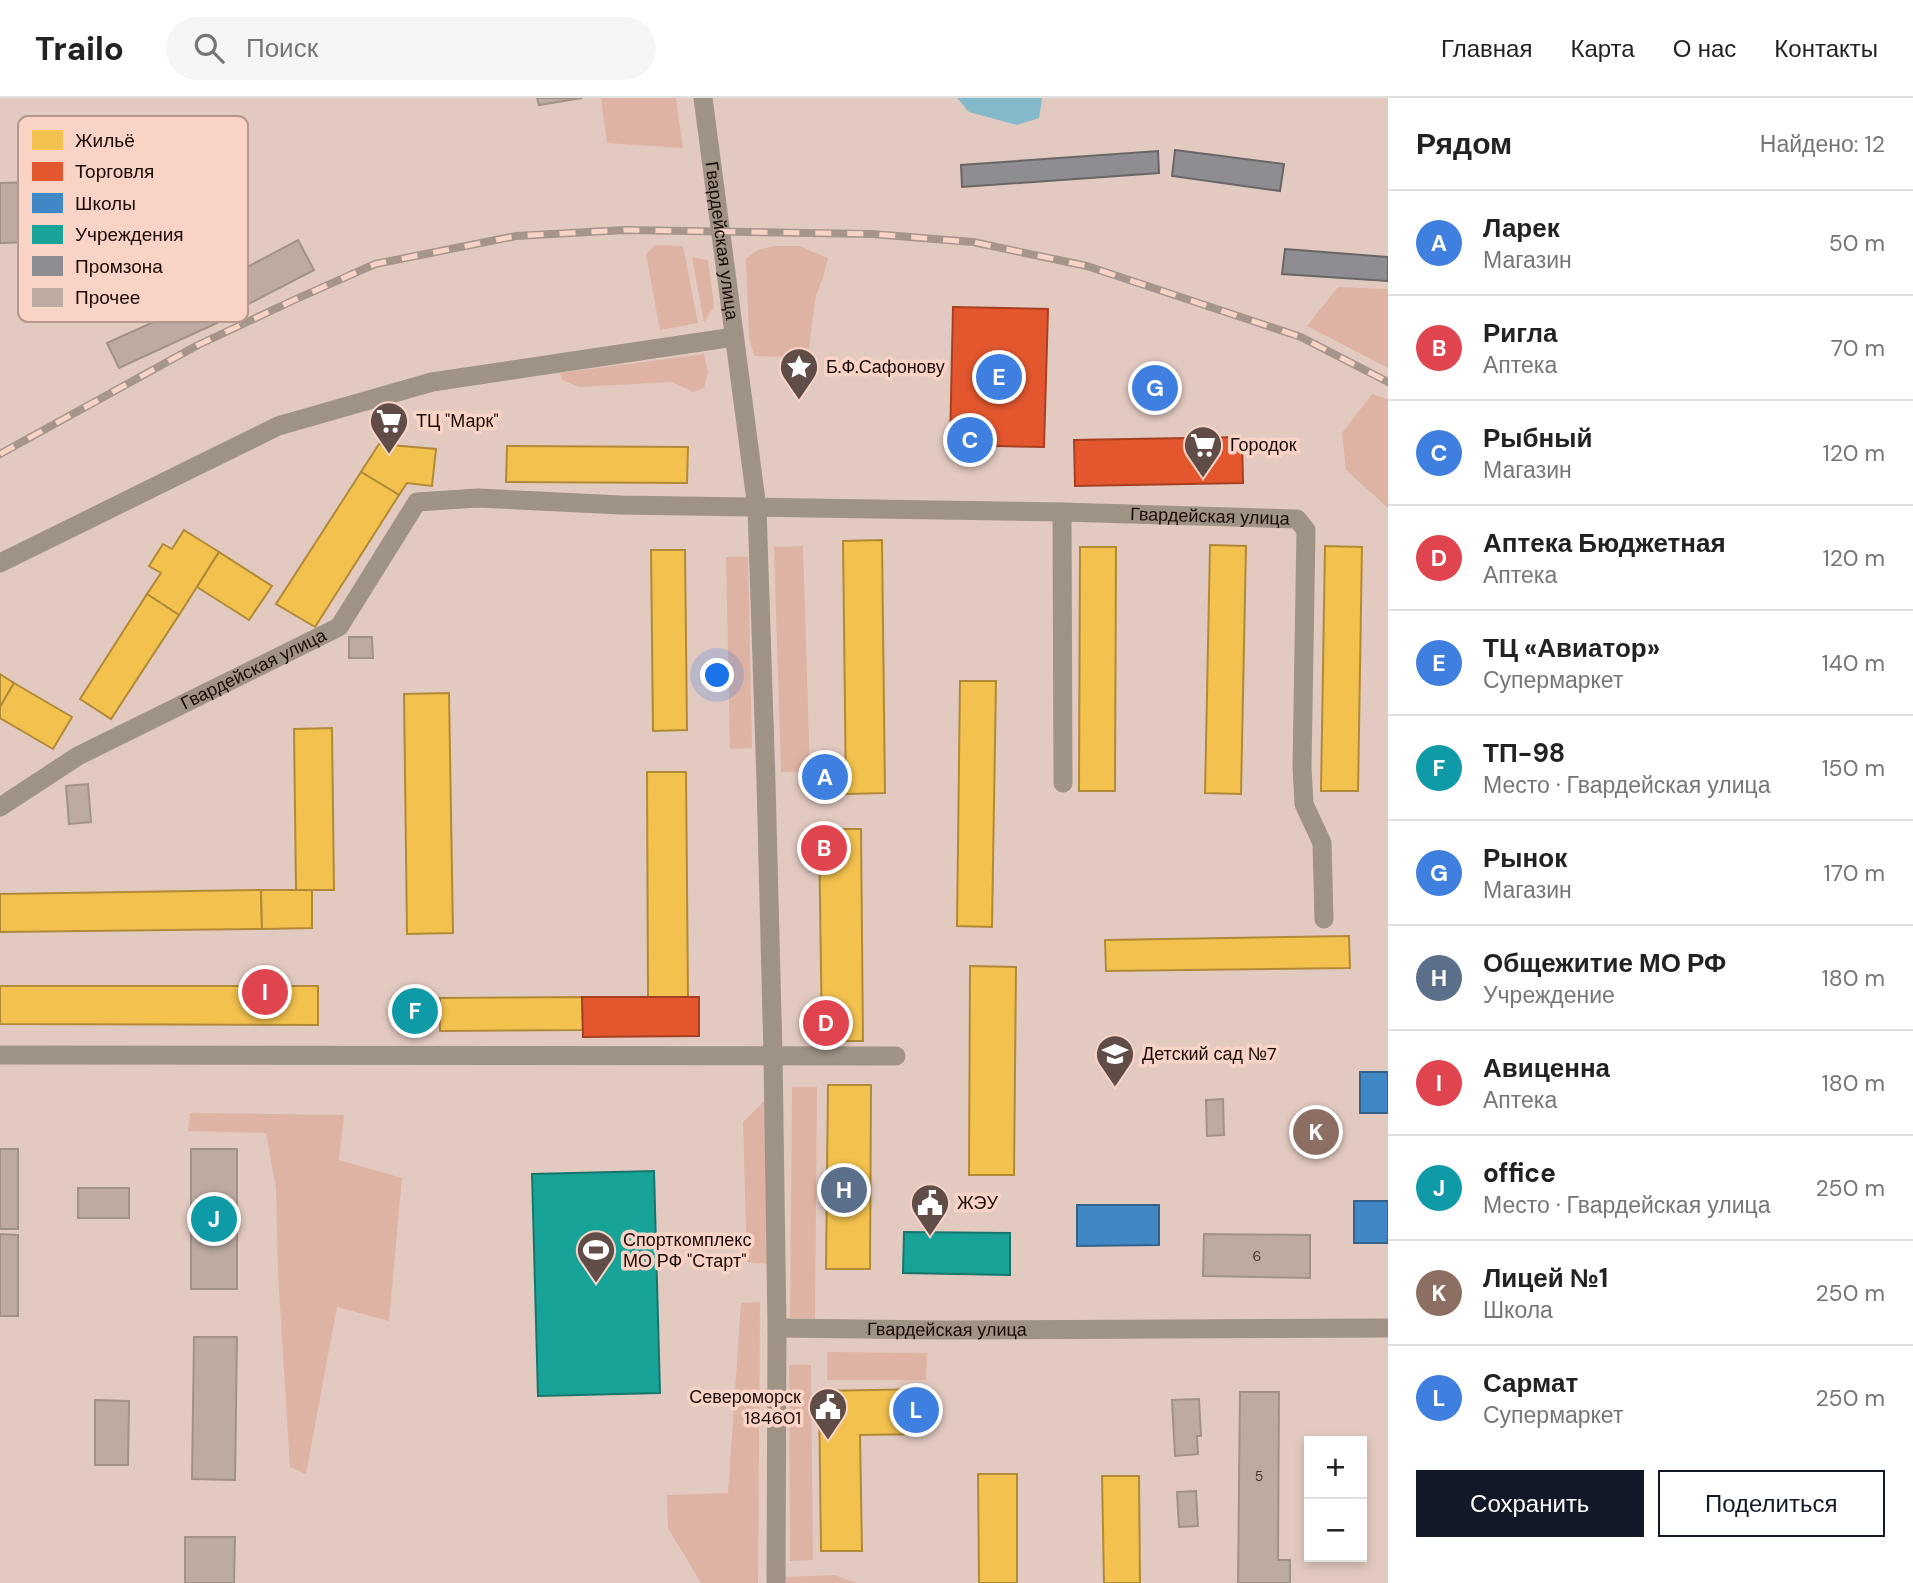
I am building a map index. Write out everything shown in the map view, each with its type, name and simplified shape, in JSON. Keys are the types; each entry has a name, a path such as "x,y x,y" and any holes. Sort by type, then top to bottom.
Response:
{"street":[{"name":"Гвардейская улица","path":"703,98 757,508 767,792 778,1328 1388,1328"},
{"path":"0,563 278,426 432,383 734,337"},
{"name":"Гвардейская улица","path":"0,807 78,755 339,627 417,502 478,498 621,505 1062,512 1297,519 1306,530 1302,767 1304,804 1322,843 1324,919"},
{"path":"1062,512 1063,783"},
{"path":"0,1055 896,1056"},
{"path":"776,1583 778,1328"}],"shaded area":[{"path":"601,98 676,98 683,148 607,143"},
{"path":"655,245 683,246 698,323 660,330 646,254"},
{"path":"774,246 799,246 828,258 816,295 809,348 791,357 754,356 749,337 746,258 758,250"},
{"path":"692,257 708,260 714,307 704,322"},
{"path":"1338,287 1388,289 1388,368 1307,326"},
{"path":"704,354 708,372 704,388 693,392 672,382 579,387 562,380 560,373"},
{"path":"1372,394 1388,399 1388,508 1346,470 1342,433"},
{"path":"803,546 810,772 781,772 774,547"},
{"path":"726,557 748,557 752,748 730,749"},
{"path":"792,1087 817,1087 815,1319 790,1318"},
{"path":"765,1100 767,1264 747,1262 743,1122"},
{"path":"190,1113 344,1115 339,1160 402,1178 389,1321 337,1307 306,1474 290,1467 278,1273 276,1188 266,1133 188,1131"},
{"path":"760,1302 758,1583 701,1583 668,1528 667,1495 728,1493 741,1303"},
{"path":"827,1352 927,1353 926,1380 827,1380"},
{"path":"789,1365 811,1365 813,1560 790,1561"},
{"path":"834,1575 857,1583 785,1583 785,1577"}],"water":[{"path":"957,98 1042,99 1039,118 1017,125 969,112"}],"building: Жильё":[{"path":"379,444 436,449 432,486 407,483 399,495 361,472"},
{"path":"507,446 688,447 687,483 506,482"},
{"path":"361,472 399,495 315,627 276,604"},
{"path":"184,530 219,552 179,615 147,594 161,573 149,566 163,544 172,549"},
{"path":"882,540 885,793 846,794 843,541"},
{"path":"1210,545 1246,546 1241,794 1205,793"},
{"path":"1325,546 1362,547 1358,791 1321,791"},
{"path":"1080,547 1116,547 1115,791 1079,791"},
{"path":"651,550 685,550 687,730 653,731"},
{"path":"219,552 272,586 249,620 197,587"},
{"path":"147,594 179,615 111,719 80,699"},
{"path":"0,674 14,683 0,707"},
{"path":"960,681 996,681 992,927 957,926"},
{"path":"14,683 72,717 53,749 0,718 0,707"},
{"path":"449,693 453,933 407,934 404,694"},
{"path":"332,728 334,890 296,890 294,729"},
{"path":"647,772 686,772 688,997 648,997"},
{"path":"819,829 861,829 863,1041 822,1041"},
{"path":"261,890 262,929 0,932 0,894"},
{"path":"261,890 312,890 312,928 262,929"},
{"path":"1349,936 1350,968 1106,971 1105,940"},
{"path":"970,966 1016,967 1014,1175 969,1175"},
{"path":"0,986 318,986 318,1025 0,1024"},
{"path":"582,997 583,1030 440,1031 440,998"},
{"path":"828,1085 871,1085 870,1269 826,1269"},
{"path":"925,1389 926,1434 860,1435 862,1551 821,1551 819,1391"},
{"path":"978,1474 1017,1474 1017,1583 979,1583"},
{"path":"1102,1476 1139,1476 1140,1583 1104,1583"}],"building: Торговля":[{"path":"953,307 1048,309 1044,447 950,445"},
{"path":"1242,437 1243,483 1075,486 1074,440"},
{"path":"582,997 699,997 699,1036 583,1037"}],"building: Школы":[{"path":"1360,1072 1388,1072 1388,1113 1360,1113"},
{"path":"1354,1201 1388,1201 1388,1243 1354,1243"},
{"path":"1077,1205 1159,1205 1159,1245 1077,1246"}],"building: Учреждения":[{"name":"Спорткомплекс МО РФ \"Старт\"","path":"654,1171 660,1393 538,1396 532,1174"},
{"path":"904,1232 1010,1233 1010,1275 903,1273"}],"building: Промзона":[{"path":"1175,150 1284,164 1280,191 1172,176"},
{"path":"1158,151 1159,173 962,187 961,165"},
{"path":"1285,249 1388,257 1388,281 1282,274"}],"building: Прочее":[{"path":"537,98 582,98 539,105"},
{"path":"0,183 18,183 18,242 0,243"},
{"path":"298,240 314,270 248,304 248,267"},
{"path":"153,322 217,323 119,368 107,343"},
{"path":"349,637 372,637 373,658 349,658"},
{"path":"88,784 91,822 69,824 66,786"},
{"path":"407,994 424,994 423,1028 407,1027"},
{"path":"1223,1099 1224,1135 1207,1136 1206,1100"},
{"path":"0,1149 18,1149 18,1229 0,1229"},
{"path":"191,1149 237,1149 237,1289 191,1289"},
{"path":"78,1188 129,1188 129,1218 78,1218"},
{"path":"0,1234 18,1235 18,1316 0,1316"},
{"path":"1204,1234 1310,1235 1310,1278 1203,1276"},
{"path":"194,1337 237,1337 235,1480 192,1479"},
{"path":"1240,1392 1279,1392 1278,1560 1290,1560 1290,1583 1238,1583"},
{"path":"1199,1399 1201,1436 1197,1436 1198,1454 1175,1456 1172,1400"},
{"path":"95,1400 129,1401 128,1465 95,1465"},
{"path":"1196,1491 1198,1526 1179,1527 1177,1492"},
{"path":"185,1537 235,1537 234,1583 185,1583"}],"railway":[{"path":"248,322 375,264 516,236 625,230 872,234 973,242 1087,266 1301,337 1388,382"},
{"path":"0,454 198,345 247,322"}],"place":[{"name":"ТЦ «Авиатор»","path":"999,377"},
{"name":"Рынок","path":"1155,388"},
{"name":"Б.Ф.Сафонову","path":"799,401"},
{"name":"Рыбный","path":"970,440"},
{"name":"ТЦ \"Марк\"","path":"389,455"},
{"name":"Городок","path":"1203,479"},
{"name":"Ларек","path":"825,777"},
{"name":"Ригла","path":"824,848"},
{"name":"Авиценна","path":"265,992"},
{"name":"ТП-98","path":"415,1011"},
{"name":"Аптека Бюджетная","path":"826,1023"},
{"name":"Детский сад №7","path":"1115,1088"},
{"name":"Лицей №1","path":"1316,1132"},
{"name":"Общежитие МО РФ","path":"844,1190"},
{"name":"office","path":"214,1219"},
{"name":"ЖЭУ","path":"930,1237"},
{"name":"Спорткомплекс МО РФ \"Старт\"","path":"596,1284"},
{"name":"Сармат","path":"916,1410"},
{"name":"Североморск 184601","path":"828,1441"}]}
